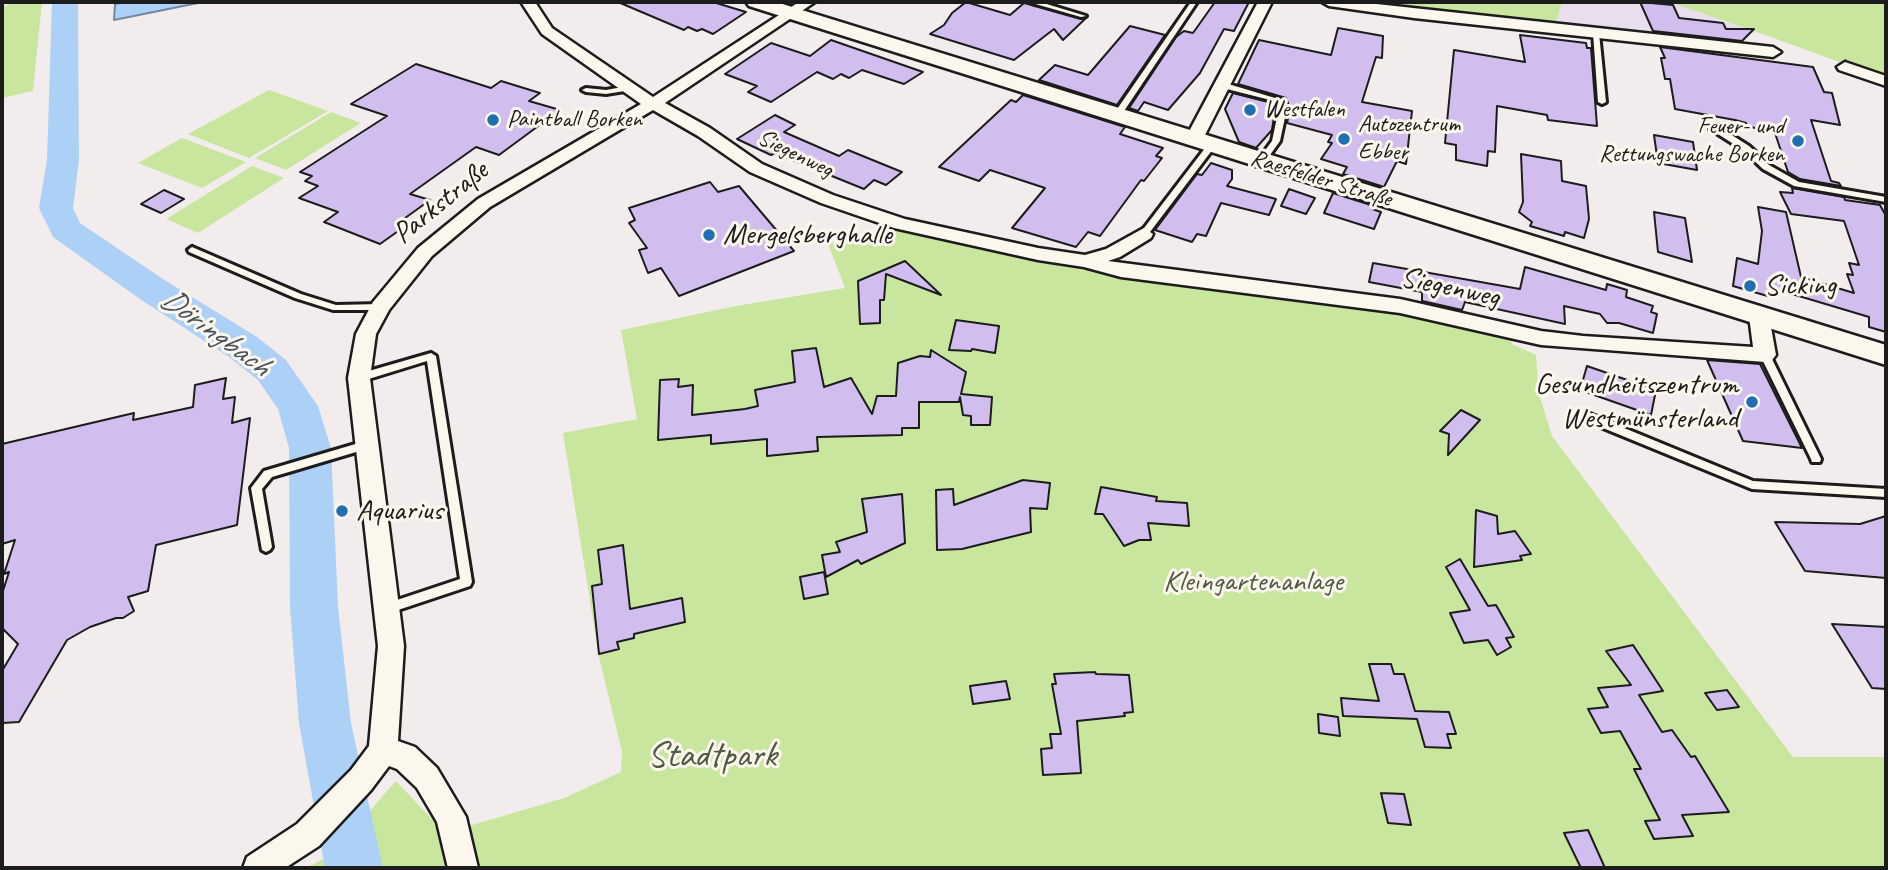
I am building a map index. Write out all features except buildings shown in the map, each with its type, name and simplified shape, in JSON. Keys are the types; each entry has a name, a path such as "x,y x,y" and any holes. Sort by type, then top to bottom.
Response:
{"main road":[{"name":"Raesfelder Straße","path":"756,2 800,7 1117,115 1886,355"}],"street":[{"name":"Siegenweg","path":"528,2 547,31 628,88 704,132 756,167 790,184 863,213 959,238 1084,261 1132,273 1400,306 1541,338 1583,344 1765,355"},
{"path":"1203,142 1222,85 1265,2"},
{"path":"1329,2 1414,14 1773,51"},
{"name":"Parkstraße","path":"383,751 391,646 369,444 359,378 366,334 380,307 425,252 484,203 654,103 800,7"},
{"path":"1845,67 1886,81"},
{"name":"Siegenweg","path":"1084,261 1113,253 1144,234"},
{"path":"1759,316 1765,355"},
{"path":"258,868 308,835 361,780 383,751 405,757 427,778 451,817 463,868"}],"lane":[{"path":"1034,2 1083,16"},
{"path":"1117,115 1194,2"},
{"path":"1596,33 1602,102"},
{"path":"1222,85 1279,98 1281,101 1283,108 1276,141 1262,160"},
{"path":"586,90 606,92 628,88"},
{"path":"1713,127 1746,148 1766,167 1790,181 1833,192 1886,200"},
{"path":"1144,234 1203,142"},
{"path":"192,250 298,296 336,308 380,307"},
{"path":"1765,355 1816,459"},
{"path":"359,378 431,356 466,582 386,609"},
{"path":"1590,418 1752,485 1886,493"},
{"path":"266,547 257,488 268,474 369,444"}],"shaded area":[{"path":"1562,2 1669,2 1757,32 1729,41 1556,23"}],"green space":[{"path":"15,2 42,2 33,91 2,98 2,7"},
{"path":"1385,2 1562,2 1556,23"},
{"path":"1669,2 1886,2 1886,79 1757,32"},
{"path":"269,90 328,111 249,158 188,134"},
{"path":"331,112 361,123 286,170 255,158"},
{"path":"182,138 246,162 202,188 138,163"},
{"path":"252,166 284,178 198,233 166,219"},
{"name":"Kleingartenanlage","path":"894,228 1053,262 1177,283 1404,312 1510,335 1512,344 1536,355 1539,394 1552,436 1793,757 1886,757 1886,868 306,868 331,855 396,781 445,833 564,798 621,772 622,752 599,657 563,433 637,419 621,330 736,306 845,288 828,244"}],"water":[{"path":"203,2 114,20 115,4"}],"waterway":[{"name":"Döringbach","path":"65,2 63,160 56,208 65,229 150,288 243,347 272,370 298,406 310,448 314,607 325,723 354,868"}],"place":[{"name":"Westfalen","path":"1250,110"},
{"name":"Paintball Borken","path":"493,120"},
{"name":"Autozentrum Ebber","path":"1344,139"},
{"name":"Feuer- und Rettungswache Borken","path":"1798,141"},
{"name":"Mergelsberghalle","path":"709,235"},
{"name":"Sicking","path":"1750,286"},
{"name":"Gesundheitszentrum Westmünsterland","path":"1752,402"},
{"name":"Aquarius","path":"342,511"}],"park label":[{"name":"Stadtpark","path":"712,756"}]}
